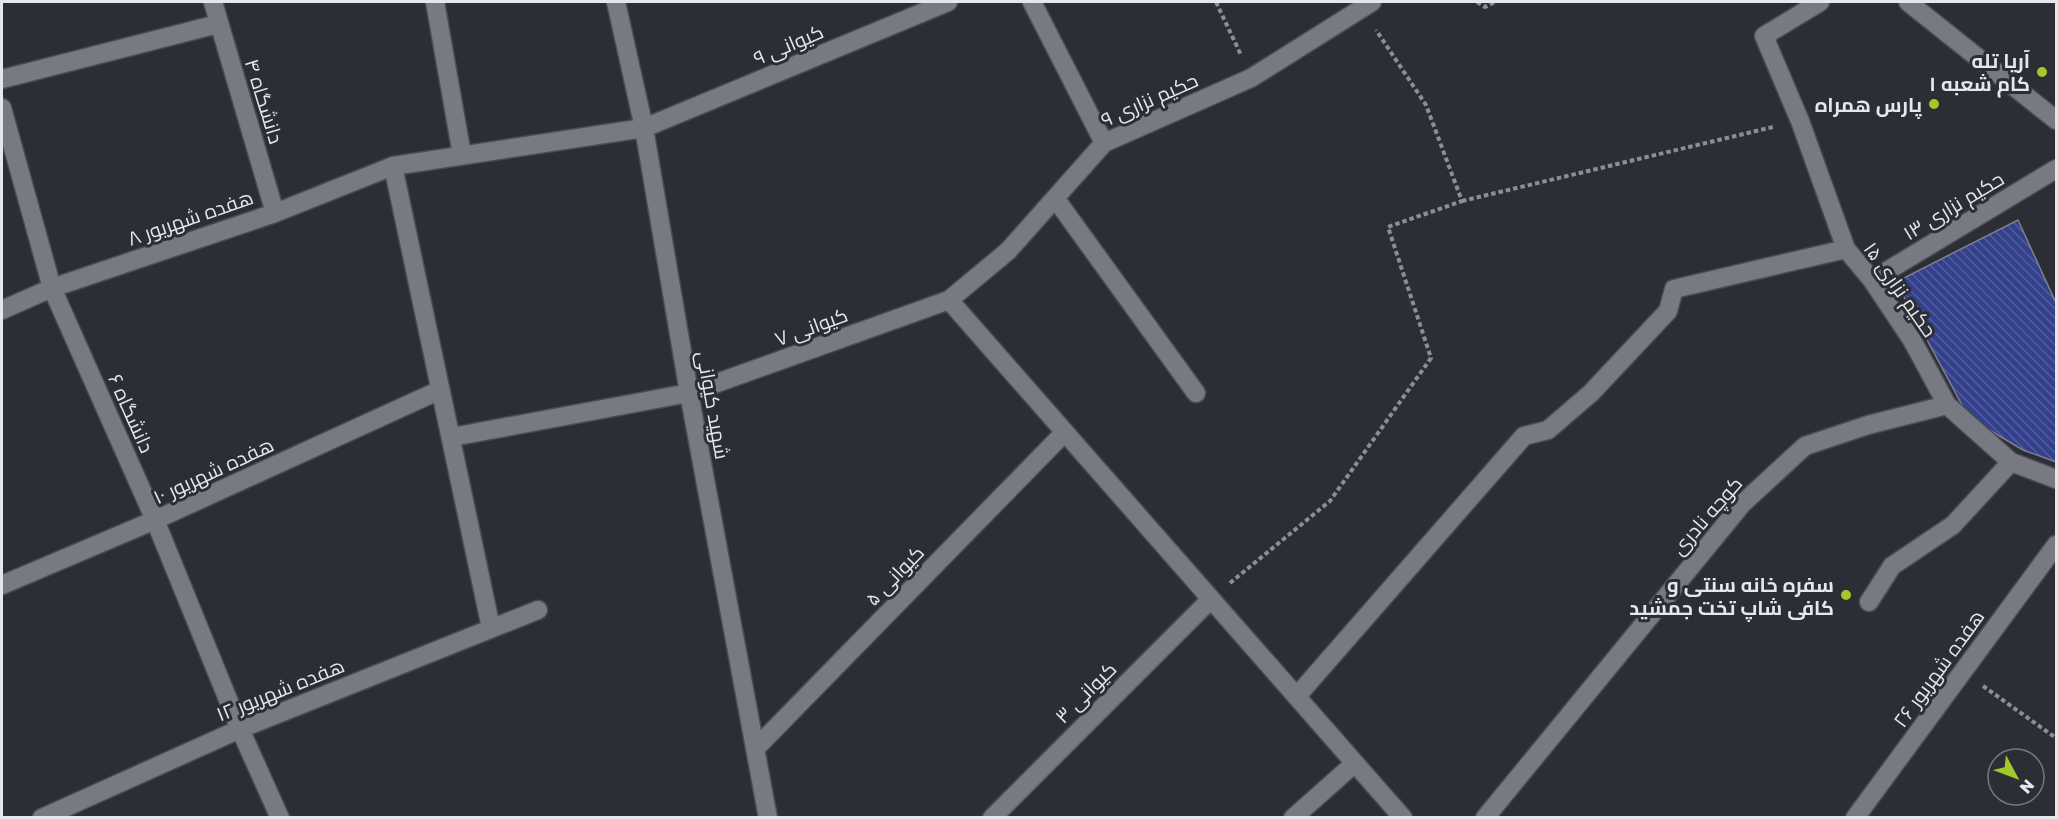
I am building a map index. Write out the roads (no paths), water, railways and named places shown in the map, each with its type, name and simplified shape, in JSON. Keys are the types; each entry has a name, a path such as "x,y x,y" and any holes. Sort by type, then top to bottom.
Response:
{"street":[{"name":"دانشگاه ۴","path":"213,2 274,213"},
{"path":"435,2 462,155"},
{"name":"کیوانی ۹","path":"462,155 644,128 948,2"},
{"path":"1032,2 1104,143"},
{"name":"حکیم نزاری ۱۵","path":"1820,2 1764,36 1800,121 1846,249 1872,280 1912,340 1947,405 2011,462 2056,479"},
{"path":"1911,2 2056,120"},
{"name":"شهید کیوانی","path":"622,4 689,393 768,818"},
{"name":"حکیم نزاری ۹","path":"949,300 1008,251 1104,143 1251,78 1367,5"},
{"path":"2,79 218,24"},
{"name":"دانشگاه ۶","path":"2,108 52,288 155,520 240,729 280,818"},
{"name":"هفده شهریور ۸","path":"2,310 52,288 274,213 393,166 462,155"},
{"path":"393,166 491,628"},
{"name":"حکیم نزاری ۱۳","path":"1872,280 2056,169"},
{"path":"1055,198 1196,393"},
{"path":"1296,696 1524,436 1548,430 1591,393 1668,311 1674,289 1846,249"},
{"path":"949,300 1403,818"},
{"name":"کیوانی ۷","path":"452,437 689,393 949,300"},
{"name":"هفده شهریور ۱۰","path":"2,585 155,520 440,390"},
{"name":"کوچه نادری","path":"1485,818 1742,504 1804,447 1868,425 1947,405"},
{"name":"کیوانی ۵","path":"755,749 1065,432"},
{"path":"1869,602 1892,566 1953,525 2011,462"},
{"name":"هفده شهریور ۲۶","path":"1855,818 2056,545"},
{"name":"کیوانی ۳","path":"992,818 1211,599"},
{"name":"هفده شهریور ۱۲","path":"42,818 240,729 538,610"},
{"path":"1293,818 1355,763"}],"place":[{"name":"آریا تله کام شعبه ۱","path":"2042,72"},
{"name":"پارس همراه","path":"1934,104"},
{"name":"سفره خانه سنتی و کافی شاپ تخت جمشید","path":"1846,595"}]}
